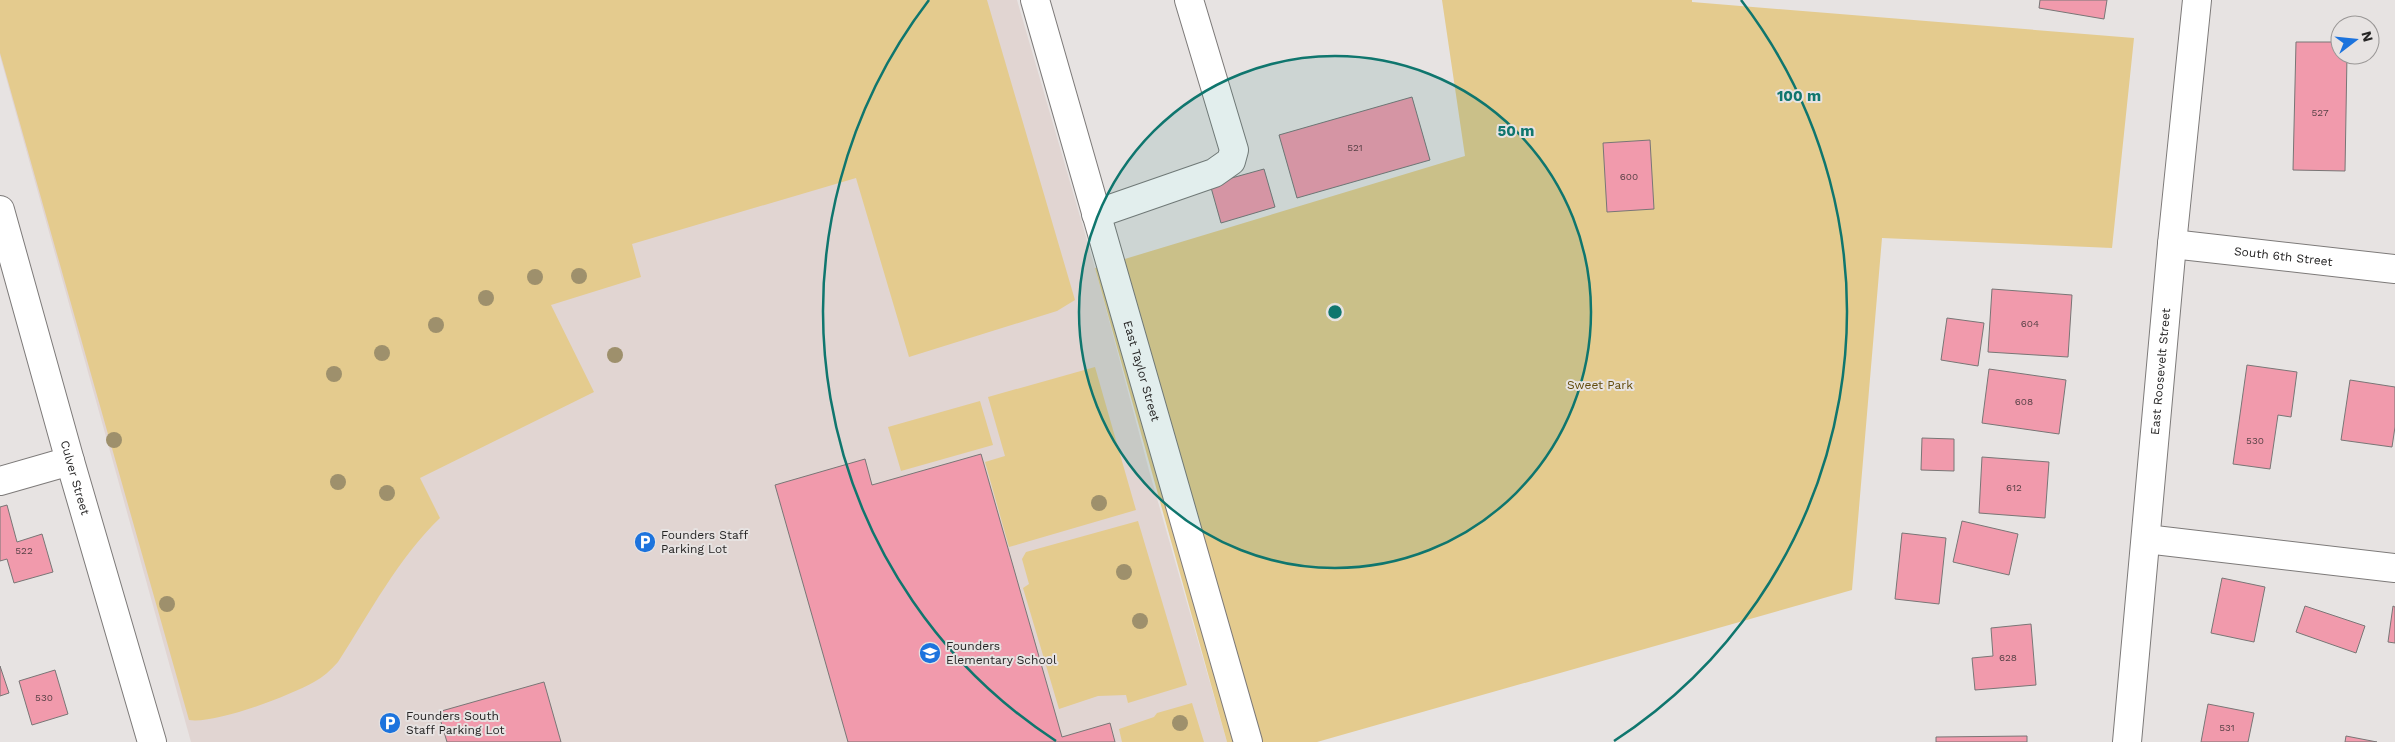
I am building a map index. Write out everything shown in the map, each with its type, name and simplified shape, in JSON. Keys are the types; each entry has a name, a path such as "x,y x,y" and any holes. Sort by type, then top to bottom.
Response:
{"street":[{"name":"East Taylor Street","path":"1036,0 1096,214 1177,488 1248,742"},
{"path":"1096,214 1214,173 1231,161 1234,150 1189,0"},
{"name":"East Roosevelt Street","path":"2127,742 2172,244 2197,0"},
{"name":"Culver Street","path":"0,210 70,461 152,742"},
{"name":"South 6th Street","path":"2172,244 2395,269"},
{"path":"0,481 70,461"},
{"path":"2146,539 2395,568"}],"shaded area":[{"path":"0,0 1017,0 1095,268 1150,474 1227,742 191,742 0,56"}],"green space":[{"path":"0,0 987,0 1075,300 1057,311 909,357 856,178 632,244 641,277 551,305 594,392 420,478 440,518 411,550 338,662 327,673 303,688 252,708 216,718 189,720 0,53"},
{"name":"Sweet Park","path":"1442,0 1692,0 1692,2 2134,38 2112,248 1882,238 1852,590 1317,742 1227,742 1095,268 1465,156"},
{"path":"1095,367 1136,510 1009,547 985,462 1005,456 988,397"},
{"path":"980,401 993,445 901,471 888,427"},
{"path":"1138,521 1187,685 1128,703 1126,695 1098,696 1059,709 1023,588 1029,584 1022,559 1026,552"},
{"path":"1192,703 1204,742 1122,742 1119,729 1154,717 1157,713"}],"building":[{"path":"2040,0 2107,0 2104,19 2039,8"},
{"path":"2296,42 2330,42 2330,65 2347,65 2345,171 2293,170"},
{"path":"1412,97 1430,160 1297,198 1279,135"},
{"path":"1650,140 1654,209 1607,212 1603,143"},
{"path":"1264,169 1275,207 1221,223 1210,184"},
{"path":"1992,289 2072,295 2068,357 1988,352"},
{"path":"1947,318 1984,323 1978,366 1941,360"},
{"path":"2247,365 2297,372 2291,417 2278,415 2270,469 2233,464"},
{"path":"1989,369 2066,380 2059,434 1982,423"},
{"path":"2350,380 2395,387 2395,427 2392,447 2341,440"},
{"path":"1922,438 1954,439 1954,471 1921,470"},
{"name":"Founders Elementary School","path":"981,454 1062,737 1110,723 1115,742 848,742 775,485 865,459 872,485"},
{"path":"1982,457 2049,462 2045,518 1979,513"},
{"path":"7,505 17,542 42,534 53,572 14,583 7,559 0,561 0,507"},
{"path":"1962,521 2018,534 2009,575 1953,562"},
{"path":"1902,533 1946,538 1939,604 1895,599"},
{"path":"2222,578 2265,587 2254,642 2211,633"},
{"path":"2305,606 2365,626 2356,653 2296,632"},
{"path":"2393,606 2395,607 2395,643 2388,642"},
{"path":"2031,624 2036,685 1975,690 1972,658 1993,656 1991,628"},
{"path":"0,666 9,693 0,696"},
{"path":"55,670 68,714 32,725 19,681"},
{"path":"544,682 561,742 447,742 438,712"},
{"path":"2208,704 2254,713 2248,742 2201,742"},
{"path":"2027,736 2027,742 1936,742 1936,737"},
{"path":"2346,736 2377,742 2345,742"}],"place":[{"name":"Founders Staff Parking Lot","path":"645,542"},
{"name":"Founders Elementary School","path":"930,653"},
{"name":"Founders South Staff Parking Lot","path":"390,723"}]}
